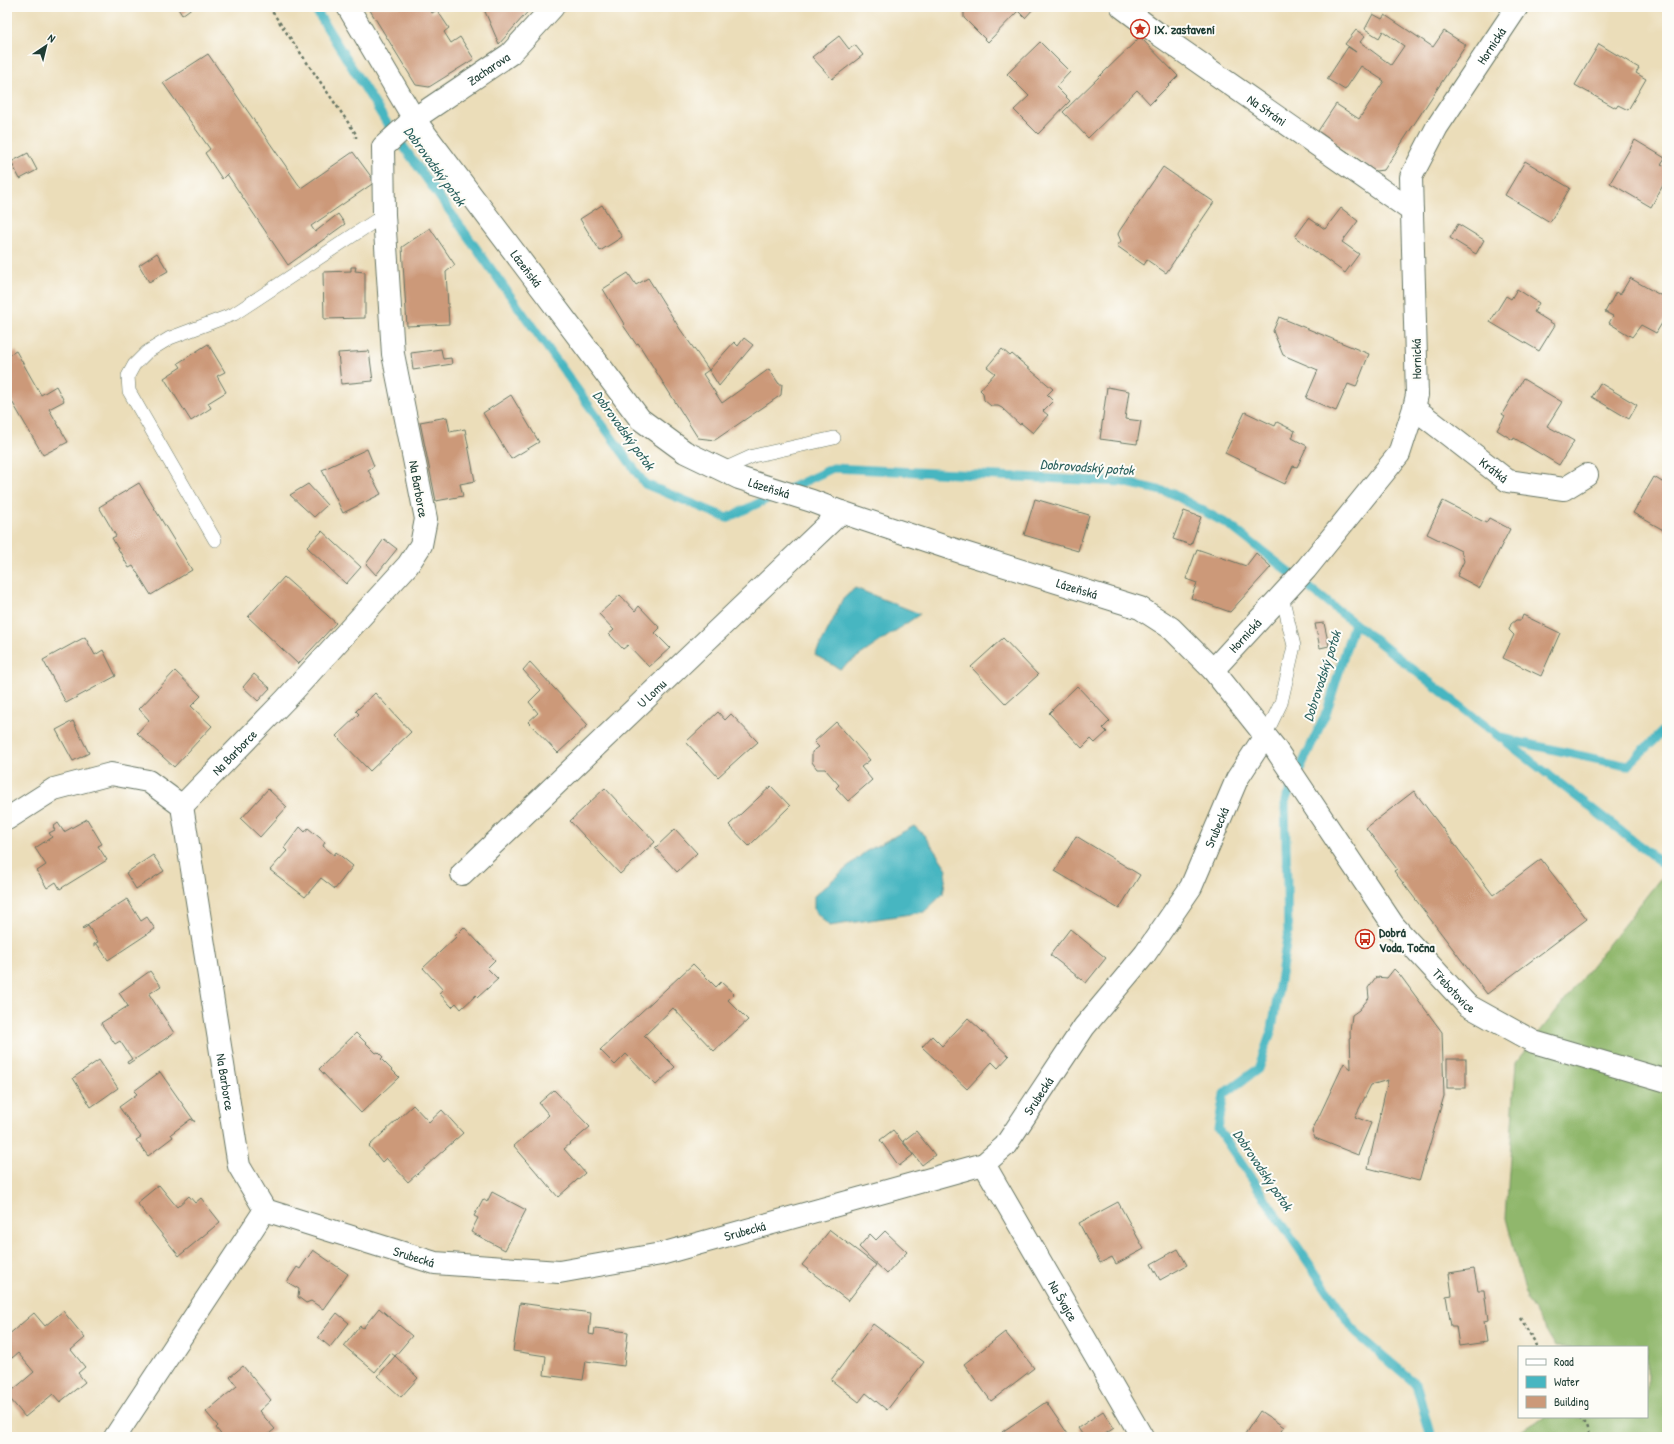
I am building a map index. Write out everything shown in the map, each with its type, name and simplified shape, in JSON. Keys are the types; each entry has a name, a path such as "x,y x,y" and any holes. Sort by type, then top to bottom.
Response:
{"street":[{"name":"Lázeňská","path":"348,7 410,122 640,418 685,452 730,474 961,552 1140,608 1171,628 1214,670 1270,742 1313,804"},
{"name":"Zacharova","path":"410,122 510,54 553,7"},
{"name":"Na Stráni","path":"1122,7 1161,36 1412,211"},
{"name":"Hornická","path":"1214,670 1306,569 1400,454 1417,395 1411,177 1437,127 1517,7"},
{"name":"Na Barborce","path":"265,1210 239,1166 182,806 286,699 408,565 421,545 426,519 393,354 384,215 383,147 410,122"},
{"name":"Krátká","path":"1414,408 1508,481 1564,489 1586,475"},
{"name":"U Lomu","path":"462,874 841,512"},
{"name":"Srubecká","path":"265,1210 435,1263 559,1272 661,1254 984,1164 1005,1146 1084,1027 1145,954 1191,887 1237,779 1270,742"},
{"path":"7,819 54,789 111,774 148,781 182,806"},
{"name":"Třebotovice","path":"1313,804 1394,926 1467,1005 1534,1042 1667,1081"},
{"name":"Na Švajce","path":"984,1164 1142,1437"},
{"path":"115,1437 265,1210"}],"lane":[{"path":"215,540 129,391 128,376 134,365 147,352 170,338 234,314 384,215"},
{"path":"730,474 753,456 834,438"},
{"path":"1270,742 1281,703 1294,646 1282,596"}],"path":[{"path":"269,7 356,134 356,141"},
{"path":"1520,1318 1537,1346"},
{"path":"1581,1418 1586,1426 1589,1437"}],"green space":[{"path":"1667,870 1667,1437 1512,1437 1543,1418 1648,1418 1648,1346 1555,1346 1527,1299 1506,1218 1516,1062"}],"water":[{"path":"855,588 920,614 840,669 815,655 842,600"},
{"path":"914,826 924,835 947,869 943,894 924,912 829,926 814,910 814,896 865,852"}],"building":[{"path":"177,7 193,7 182,15"},
{"path":"368,7 436,7 430,10 432,13 437,10 449,28 444,32 451,43 460,37 474,59 429,87 416,85"},
{"path":"483,7 532,7 499,44"},
{"path":"965,7 1035,7 1025,18 1018,11 988,42 964,18"},
{"path":"1373,14 1382,19 1385,15 1433,47 1444,31 1466,45 1384,170 1375,171 1318,131 1336,104 1359,119 1384,81 1361,66 1345,90 1327,79 1348,47 1356,52 1345,44 1356,30 1365,36 1360,42 1391,65 1404,46 1383,31 1379,38 1365,29"},
{"path":"839,36 849,49 855,45 863,55 832,79 812,57"},
{"path":"1140,37 1178,76 1150,104 1137,90 1088,138 1063,112"},
{"path":"1040,42 1070,72 1056,87 1070,101 1038,134 1014,110 1029,96 1007,74"},
{"path":"1599,44 1639,68 1636,73 1646,79 1628,110 1618,105 1616,108 1575,85"},
{"path":"208,54 301,188 353,152 375,182 311,226 315,232 338,214 345,224 288,265 227,174 222,179 205,153 210,149 163,83"},
{"path":"1635,140 1665,158 1661,164 1667,167 1667,178 1651,207 1610,183"},
{"path":"28,153 37,170 20,179 11,162"},
{"path":"1525,161 1570,188 1550,222 1505,195"},
{"path":"1163,167 1214,202 1166,273 1147,260 1144,265 1117,246 1121,241 1118,234 1120,230"},
{"path":"602,205 622,237 600,251 580,219"},
{"path":"1341,208 1358,221 1342,242 1359,254 1345,273 1295,237 1309,218 1325,229"},
{"path":"1458,224 1484,240 1476,254 1450,238"},
{"path":"430,228 455,265 446,272 449,324 407,326 402,247"},
{"path":"157,253 168,271 149,282 139,265"},
{"path":"351,267 356,267 355,271 365,272 365,318 324,319 323,272 351,271"},
{"path":"628,273 636,285 648,278 680,329 709,370 703,374 722,403 769,369 779,384 782,384 781,395 715,440 698,438 638,343 636,344 623,325 624,324 603,289"},
{"path":"1630,278 1667,299 1667,315 1656,333 1641,325 1632,337 1609,323 1613,316 1605,312 1616,292 1620,295"},
{"path":"1517,289 1539,303 1534,312 1555,325 1539,351 1490,322 1506,296 1511,299"},
{"path":"1279,317 1369,354 1356,387 1348,384 1336,411 1306,398 1318,370 1283,355 1273,331"},
{"path":"744,338 753,345 719,386 709,370 734,342 738,346"},
{"path":"208,344 225,372 217,376 226,392 208,403 211,408 191,421 164,378 181,367 178,363"},
{"path":"441,349 443,359 451,358 452,364 413,370 411,353"},
{"path":"1002,349 1010,356 1012,354 1053,389 1047,395 1053,401 1043,411 1048,415 1033,433 1021,423 1020,425 1002,408 998,406 991,406 984,400 983,393 980,390 995,373 987,367"},
{"path":"16,351 41,395 56,386 64,401 49,409 68,442 43,455 7,393 7,356"},
{"path":"369,351 373,381 341,384 338,353"},
{"path":"1523,379 1562,402 1547,426 1574,441 1559,465 1514,438 1513,440 1497,430 1505,416 1502,414"},
{"path":"1600,383 1637,405 1629,419 1592,397"},
{"path":"1107,387 1129,391 1125,419 1141,421 1137,444 1100,439"},
{"path":"511,395 539,442 511,459 483,413"},
{"path":"1245,412 1275,426 1277,422 1295,431 1292,438 1307,446 1297,467 1293,466 1285,484 1255,470 1256,468 1225,453"},
{"path":"447,417 450,432 465,429 475,481 460,484 463,496 436,501 420,422"},
{"path":"367,449 374,466 368,470 381,494 343,513 322,470"},
{"path":"1654,477 1667,485 1667,532 1633,513"},
{"path":"139,483 192,570 151,595 133,566 129,568 112,538 116,536 99,507"},
{"path":"308,484 327,505 314,517 290,495"},
{"path":"1035,499 1089,515 1078,551 1024,535"},
{"path":"1443,501 1486,523 1489,518 1510,529 1480,588 1457,576 1464,561 1461,551 1427,534"},
{"path":"1184,511 1201,517 1191,545 1173,539"},
{"path":"322,531 361,567 346,584 307,547"},
{"path":"384,539 397,549 376,575 366,564"},
{"path":"1197,549 1246,566 1256,553 1271,567 1230,612 1191,598 1197,583 1186,579"},
{"path":"284,577 336,623 298,664 248,617"},
{"path":"620,595 635,611 639,606 660,628 655,633 670,648 649,667 628,645 623,649 609,634 614,630 599,614"},
{"path":"1523,615 1560,633 1541,676 1503,658 1514,635 1509,630 1511,624 1516,620 1521,620"},
{"path":"1324,623 1329,646 1320,648 1315,624"},
{"path":"85,637 95,655 103,650 116,676 66,703 43,660"},
{"path":"1003,638 1038,675 1006,704 971,667"},
{"path":"530,662 588,725 558,753 528,722 538,713 529,702 541,690 523,670"},
{"path":"175,671 201,696 191,706 212,726 174,767 137,733 149,720 139,709"},
{"path":"254,674 270,688 258,701 243,687"},
{"path":"1077,686 1110,721 1103,728 1107,732 1095,743 1091,739 1082,748 1049,713"},
{"path":"375,693 411,732 370,771 336,736 359,714 356,711"},
{"path":"718,712 725,720 731,714 758,742 718,777 686,742"},
{"path":"73,721 89,753 73,761 56,730"},
{"path":"836,722 870,760 861,767 872,780 848,801 836,788 839,785 825,769 817,769 812,762 812,752 819,747 814,742"},
{"path":"771,786 790,806 749,846 729,825"},
{"path":"605,788 655,842 620,874 570,821"},
{"path":"268,789 287,807 260,837 241,819"},
{"path":"1414,791 1493,895 1541,859 1587,919 1487,994 1394,871 1397,869 1366,828"},
{"path":"87,819 102,844 98,846 107,860 60,889 56,882 47,888 37,871 46,865 35,848 52,837 49,833 55,830 53,827 58,823 64,832"},
{"path":"300,827 305,832 308,828 325,842 323,846 334,855 336,852 353,866 335,889 321,878 305,897 270,870 287,851 284,848"},
{"path":"675,829 697,853 677,872 655,848"},
{"path":"1076,836 1140,875 1119,909 1055,871"},
{"path":"153,855 164,871 136,889 126,873"},
{"path":"127,899 141,921 147,917 155,929 108,960 97,944 94,946 94,944 98,942 88,926 83,929 82,928"},
{"path":"464,927 495,960 487,968 498,979 478,997 476,995 461,1009 456,1003 452,1007 439,993 443,990 423,968 456,937 455,936"},
{"path":"1070,929 1106,958 1086,983 1050,955"},
{"path":"693,964 716,987 721,982 734,994 728,1000 748,1020 714,1051 673,1008 644,1036 675,1067 656,1085 626,1054 615,1065 600,1050"},
{"path":"1394,969 1442,1032 1444,1096 1419,1181 1368,1168 1388,1080 1371,1085 1355,1117 1371,1123 1358,1155 1315,1138 1312,1131 1344,1063 1351,1069 1350,1031 1352,1015 1359,1010 1369,998 1368,988 1376,977 1387,978"},
{"path":"150,971 161,986 149,994 174,1033 128,1064 127,1062 132,1059 120,1041 115,1044 101,1023 128,1006 119,993"},
{"path":"968,1018 1009,1056 998,1068 992,1062 967,1089 922,1047 932,1036 942,1046"},
{"path":"356,1033 376,1053 378,1052 383,1057 381,1059 399,1077 361,1113 319,1069"},
{"path":"1447,1059 1466,1059 1466,1088 1447,1088"},
{"path":"99,1060 118,1088 91,1107 73,1078"},
{"path":"160,1072 195,1122 191,1119 171,1134 173,1137 148,1156 136,1140 141,1137 119,1107 137,1094 134,1091"},
{"path":"554,1090 590,1127 564,1149 585,1173 558,1197 514,1146 549,1115 539,1103"},
{"path":"413,1105 429,1122 442,1110 463,1133 408,1182 386,1158 382,1162 369,1146"},
{"path":"893,1130 913,1155 899,1166 880,1140"},
{"path":"916,1131 935,1155 922,1165 903,1141"},
{"path":"159,1185 177,1207 189,1196 195,1203 201,1198 220,1222 179,1256 137,1203"},
{"path":"492,1192 526,1210 505,1250 471,1232 478,1218 474,1216 483,1199 487,1202"},
{"path":"1118,1202 1144,1249 1116,1264 1112,1257 1100,1263 1079,1223"},
{"path":"830,1230 876,1265 848,1301 802,1265"},
{"path":"885,1231 907,1252 887,1274 859,1247 870,1234 876,1240"},
{"path":"1178,1249 1187,1265 1160,1280 1151,1264"},
{"path":"313,1250 348,1274 323,1309 311,1301 306,1303 298,1297 299,1289 287,1282 297,1267 300,1269"},
{"path":"1474,1269 1478,1290 1484,1290 1488,1320 1484,1321 1487,1342 1459,1346 1456,1326 1451,1326 1446,1296 1452,1295 1449,1273"},
{"path":"520,1303 591,1313 589,1334 594,1335 595,1328 628,1332 624,1366 586,1361 583,1380 544,1375 546,1356 513,1351"},
{"path":"379,1308 412,1336 395,1356 391,1353 375,1372 344,1346 360,1326 363,1328"},
{"path":"63,1311 85,1338 71,1350 85,1367 78,1373 85,1382 60,1402 53,1394 25,1417 7,1395 34,1372 18,1353 12,1358 7,1352 7,1336 34,1313 45,1326"},
{"path":"337,1313 349,1323 330,1347 318,1337"},
{"path":"873,1324 924,1362 887,1410 866,1393 859,1402 831,1380"},
{"path":"1005,1332 1034,1368 991,1401 964,1364"},
{"path":"395,1356 418,1378 401,1397 378,1376"},
{"path":"243,1366 271,1400 259,1411 275,1429 265,1437 223,1437 216,1428 218,1426 206,1412 237,1386 230,1377"},
{"path":"1046,1402 1070,1437 1005,1437 1002,1432"},
{"path":"1103,1411 1114,1428 1101,1437 1084,1437 1078,1428"},
{"path":"1260,1411 1284,1427 1277,1437 1243,1437"}],"waterway":[{"name":"Dobrovodský potok","path":"314,7 388,125 645,484 727,518 833,468 1123,482 1171,493 1229,525 1354,623 1327,711 1285,801 1288,932 1272,1029 1258,1069 1224,1094 1218,1129 1356,1333 1416,1384 1431,1437"},
{"path":"1354,623 1501,738 1627,766 1667,727"},
{"path":"1504,740 1667,867"}],"place":[{"name":"IX. zastavení","path":"1140,29"},
{"name":"Dobrá Voda, Točna","path":"1365,939"}]}
